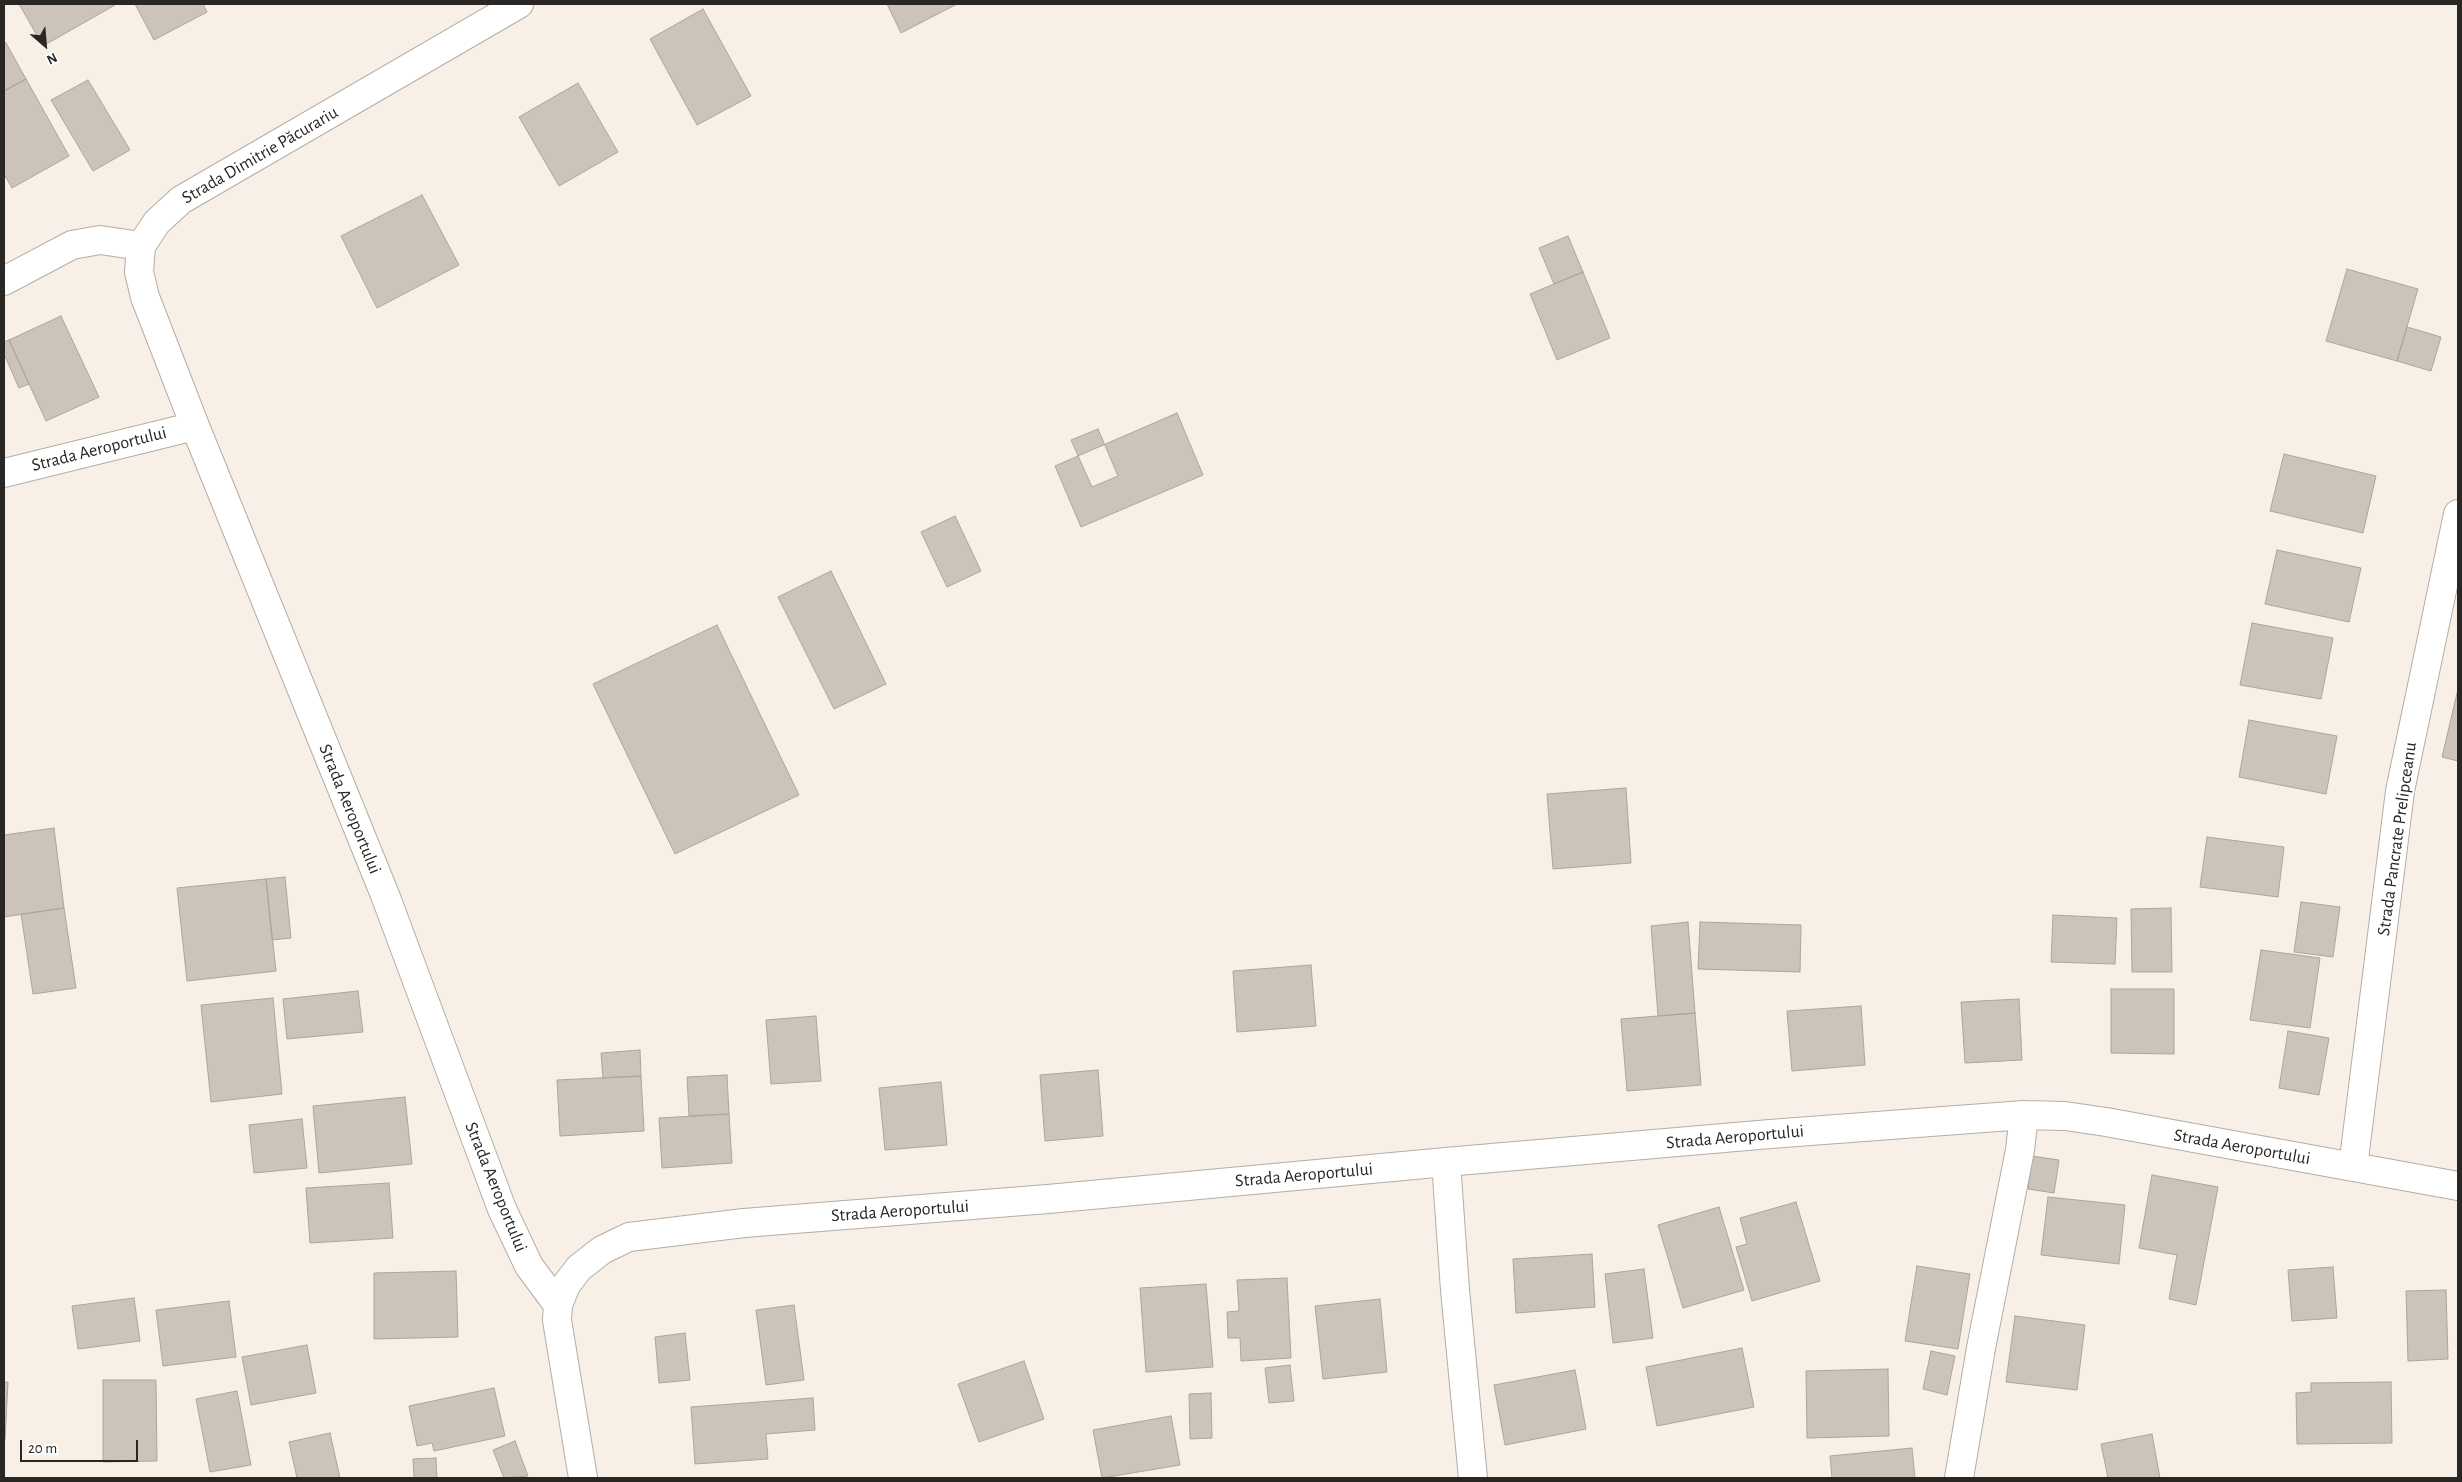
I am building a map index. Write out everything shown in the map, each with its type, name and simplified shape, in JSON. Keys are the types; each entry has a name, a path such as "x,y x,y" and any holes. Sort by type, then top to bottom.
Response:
{"street":[{"name":"Strada Dimitrie Păcurariu","path":"141,246 157,222 181,200 519,4"},
{"path":"4,281 72,245 100,240 141,246"},
{"name":"Strada Aeroportului","path":"141,246 139,272 145,297 195,426 385,895 502,1209 529,1266 558,1305"},
{"name":"Strada Aeroportului","path":"4,473 195,426"},
{"name":"Strada Pancrate Prelipceanu","path":"2353,1167 2400,791 2458,514"},
{"path":"1959,1478 1981,1348 2020,1150 2024,1115"},
{"name":"Strada Aeroportului","path":"558,1305 566,1285 579,1268 602,1250 629,1238 744,1223 1048,1200 1446,1162 2024,1115 2074,1117 2458,1186"},
{"path":"1446,1162 1455,1290 1472,1478"},
{"path":"558,1305 557,1320 583,1478"}],"building":[{"path":"19,4 114,4 115,5 43,46"},
{"path":"135,4 203,4 207,12 154,40"},
{"path":"887,4 957,4 901,33"},
{"path":"703,9 751,96 697,125 650,39"},
{"path":"6,43 26,79 4,91 4,44"},
{"path":"26,79 69,156 12,188 4,174 4,91"},
{"path":"88,80 130,150 93,171 51,100"},
{"path":"578,83 618,152 559,186 519,117"},
{"path":"422,195 459,265 377,308 341,236"},
{"path":"1568,236 1583,272 1554,284 1539,248"},
{"path":"2347,269 2418,289 2397,361 2326,341"},
{"path":"1583,272 1610,338 1557,360 1530,294"},
{"path":"61,316 99,397 46,421 9,340"},
{"path":"2407,327 2441,337 2431,371 2397,361"},
{"path":"9,340 29,384 19,388 4,354 4,342"},
{"path":"1177,413 1203,475 1081,527 1055,466"},
{"path":"1098,429 1118,476 1092,487 1071,440"},
{"path":"2284,454 2376,476 2363,533 2270,511"},
{"path":"955,516 981,571 947,587 921,532"},
{"path":"2277,550 2361,568 2349,622 2265,604"},
{"path":"831,571 886,684 834,709 778,597"},
{"path":"2252,623 2333,638 2321,699 2240,685"},
{"path":"717,625 799,795 675,854 593,684"},
{"path":"2458,689 2458,761 2442,757"},
{"path":"2249,720 2337,736 2326,794 2239,777"},
{"path":"1626,788 1631,863 1553,869 1547,794"},
{"path":"54,828 64,908 4,917 4,835"},
{"path":"2207,837 2284,847 2278,897 2200,887"},
{"path":"285,877 291,938 272,940 266,879"},
{"path":"266,879 276,971 187,981 177,888"},
{"path":"2301,902 2340,907 2333,957 2294,952"},
{"path":"64,908 76,988 33,994 21,914"},
{"path":"2171,908 2172,972 2132,972 2131,909"},
{"path":"2053,915 2117,918 2115,964 2051,962"},
{"path":"1688,922 1695,1013 1658,1016 1651,926"},
{"path":"1700,922 1801,925 1800,972 1698,969"},
{"path":"2261,950 2320,958 2310,1028 2250,1020"},
{"path":"1311,965 1316,1026 1237,1032 1233,971"},
{"path":"2111,989 2174,989 2174,1054 2111,1053"},
{"path":"358,991 363,1032 287,1039 283,999"},
{"path":"273,998 282,1094 211,1102 201,1005"},
{"path":"2019,999 2022,1060 1965,1063 1961,1002"},
{"path":"1861,1006 1865,1065 1792,1071 1787,1011"},
{"path":"1695,1013 1701,1085 1627,1091 1621,1019"},
{"path":"816,1016 821,1081 771,1084 766,1020"},
{"path":"2288,1031 2329,1038 2319,1095 2279,1088"},
{"path":"640,1050 641,1076 603,1078 601,1053"},
{"path":"1098,1070 1103,1136 1045,1141 1040,1075"},
{"path":"727,1075 729,1114 689,1116 687,1077"},
{"path":"641,1076 644,1131 560,1136 557,1080"},
{"path":"941,1082 947,1145 885,1150 879,1088"},
{"path":"405,1097 412,1164 319,1173 313,1106"},
{"path":"729,1114 732,1163 662,1168 659,1118"},
{"path":"302,1119 307,1168 254,1173 249,1125"},
{"path":"2032,1156 2059,1160 2054,1193 2028,1189"},
{"path":"2152,1175 2218,1187 2196,1305 2169,1299 2177,1255 2139,1248"},
{"path":"389,1183 393,1238 310,1243 306,1188"},
{"path":"2048,1197 2125,1205 2119,1264 2041,1255"},
{"path":"1796,1202 1820,1281 1752,1301 1736,1247 1747,1244 1740,1218"},
{"path":"1719,1207 1744,1290 1683,1308 1658,1225"},
{"path":"1592,1254 1595,1307 1516,1313 1513,1259"},
{"path":"1917,1266 1970,1274 1958,1349 1905,1341"},
{"path":"2333,1267 2337,1318 2292,1321 2288,1270"},
{"path":"1644,1269 1653,1338 1613,1343 1605,1274"},
{"path":"456,1271 458,1337 374,1339 374,1273"},
{"path":"1287,1278 1291,1358 1241,1361 1240,1338 1228,1338 1227,1312 1239,1311 1237,1280"},
{"path":"1206,1284 1213,1367 1146,1372 1140,1288"},
{"path":"2446,1290 2448,1359 2408,1361 2406,1291"},
{"path":"134,1298 140,1341 78,1349 72,1306"},
{"path":"1380,1299 1387,1372 1323,1379 1315,1306"},
{"path":"229,1301 236,1357 163,1366 156,1310"},
{"path":"794,1305 804,1380 766,1385 756,1310"},
{"path":"2015,1316 2085,1325 2077,1390 2006,1382"},
{"path":"685,1333 690,1380 659,1383 655,1337"},
{"path":"307,1345 316,1393 251,1405 242,1357"},
{"path":"1742,1348 1754,1407 1657,1426 1646,1367"},
{"path":"1931,1351 1955,1356 1947,1395 1923,1389"},
{"path":"1024,1361 1044,1419 979,1442 958,1384"},
{"path":"1290,1365 1294,1401 1269,1403 1265,1368"},
{"path":"1888,1369 1889,1436 1807,1438 1806,1371"},
{"path":"1575,1370 1586,1429 1505,1445 1494,1385"},
{"path":"103,1380 156,1380 157,1461 103,1462"},
{"path":"4,1382 8,1382 5,1440 4,1440"},
{"path":"2391,1382 2392,1443 2297,1444 2296,1393 2311,1392 2311,1383"},
{"path":"494,1388 505,1436 434,1451 432,1443 417,1446 409,1406"},
{"path":"237,1391 251,1465 210,1472 196,1399"},
{"path":"1211,1393 1212,1438 1190,1439 1189,1394"},
{"path":"813,1398 815,1430 766,1434 768,1459 695,1464 691,1407"},
{"path":"1171,1416 1180,1465 1102,1478 1093,1430"},
{"path":"330,1433 340,1478 297,1478 289,1442"},
{"path":"2152,1434 2160,1478 2108,1478 2101,1444"},
{"path":"515,1441 528,1476 504,1478 493,1450"},
{"path":"1912,1448 1915,1478 1832,1478 1830,1456"},
{"path":"436,1458 437,1478 414,1478 413,1459"}]}
